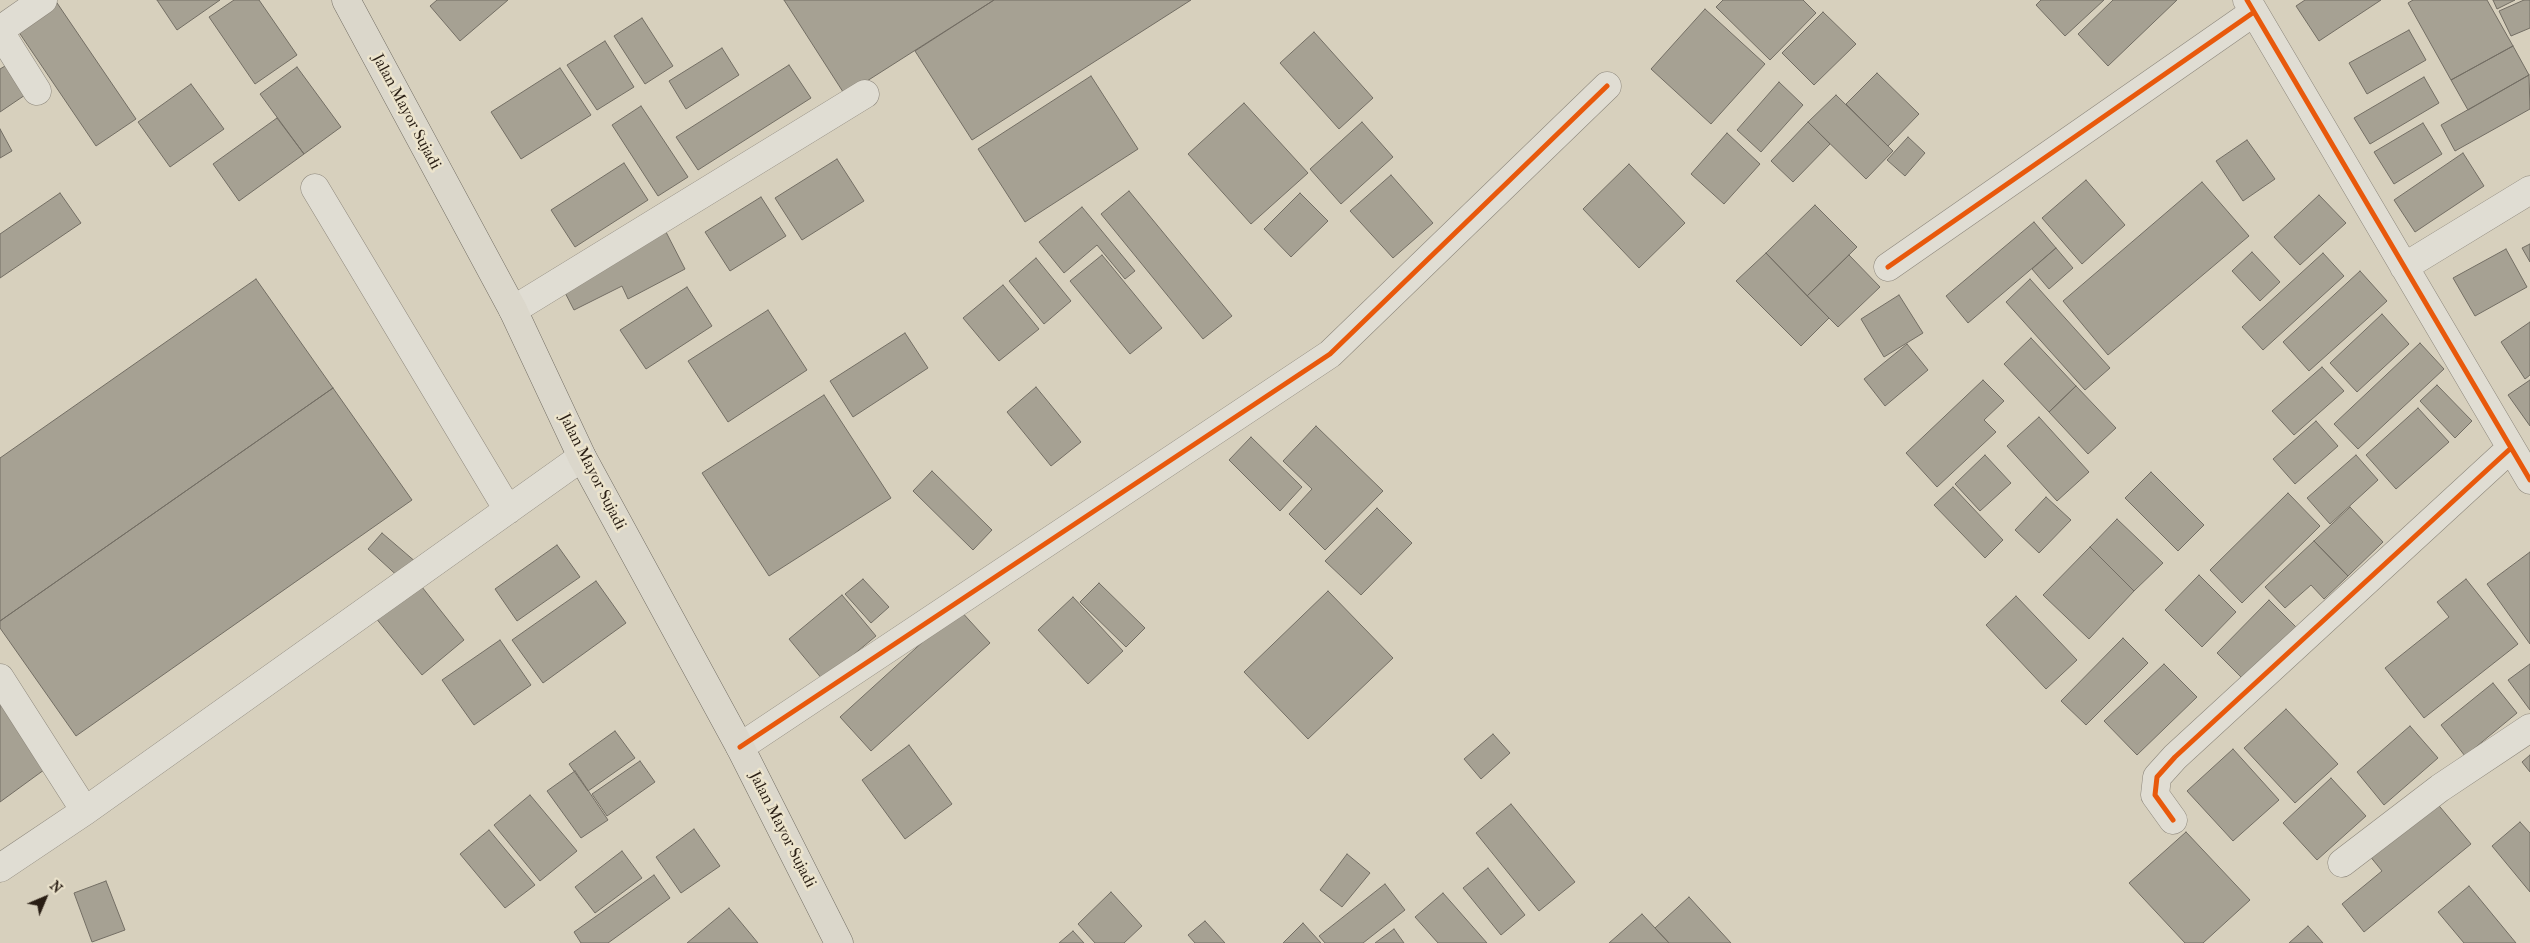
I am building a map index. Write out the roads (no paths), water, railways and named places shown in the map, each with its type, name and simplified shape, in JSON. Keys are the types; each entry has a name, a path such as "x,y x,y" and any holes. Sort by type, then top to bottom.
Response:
{"highway":[{"name":"Jalan Mayor Sujadi","path":"346,0 513,310 582,457 740,747 839,943"}],"street":[{"path":"37,91 0,31 44,0"},
{"path":"1888,267 2251,6 2530,480"},
{"path":"740,747 1330,354 1607,86"},
{"path":"513,310 865,94"},
{"path":"315,188 508,510"},
{"path":"2404,267 2530,190"},
{"path":"2174,820 2155,795 2158,776 2175,756 2511,448"},
{"path":"0,868 85,811 582,457"},
{"path":"0,678 85,811"},
{"path":"2342,863 2440,788 2530,728"}]}
